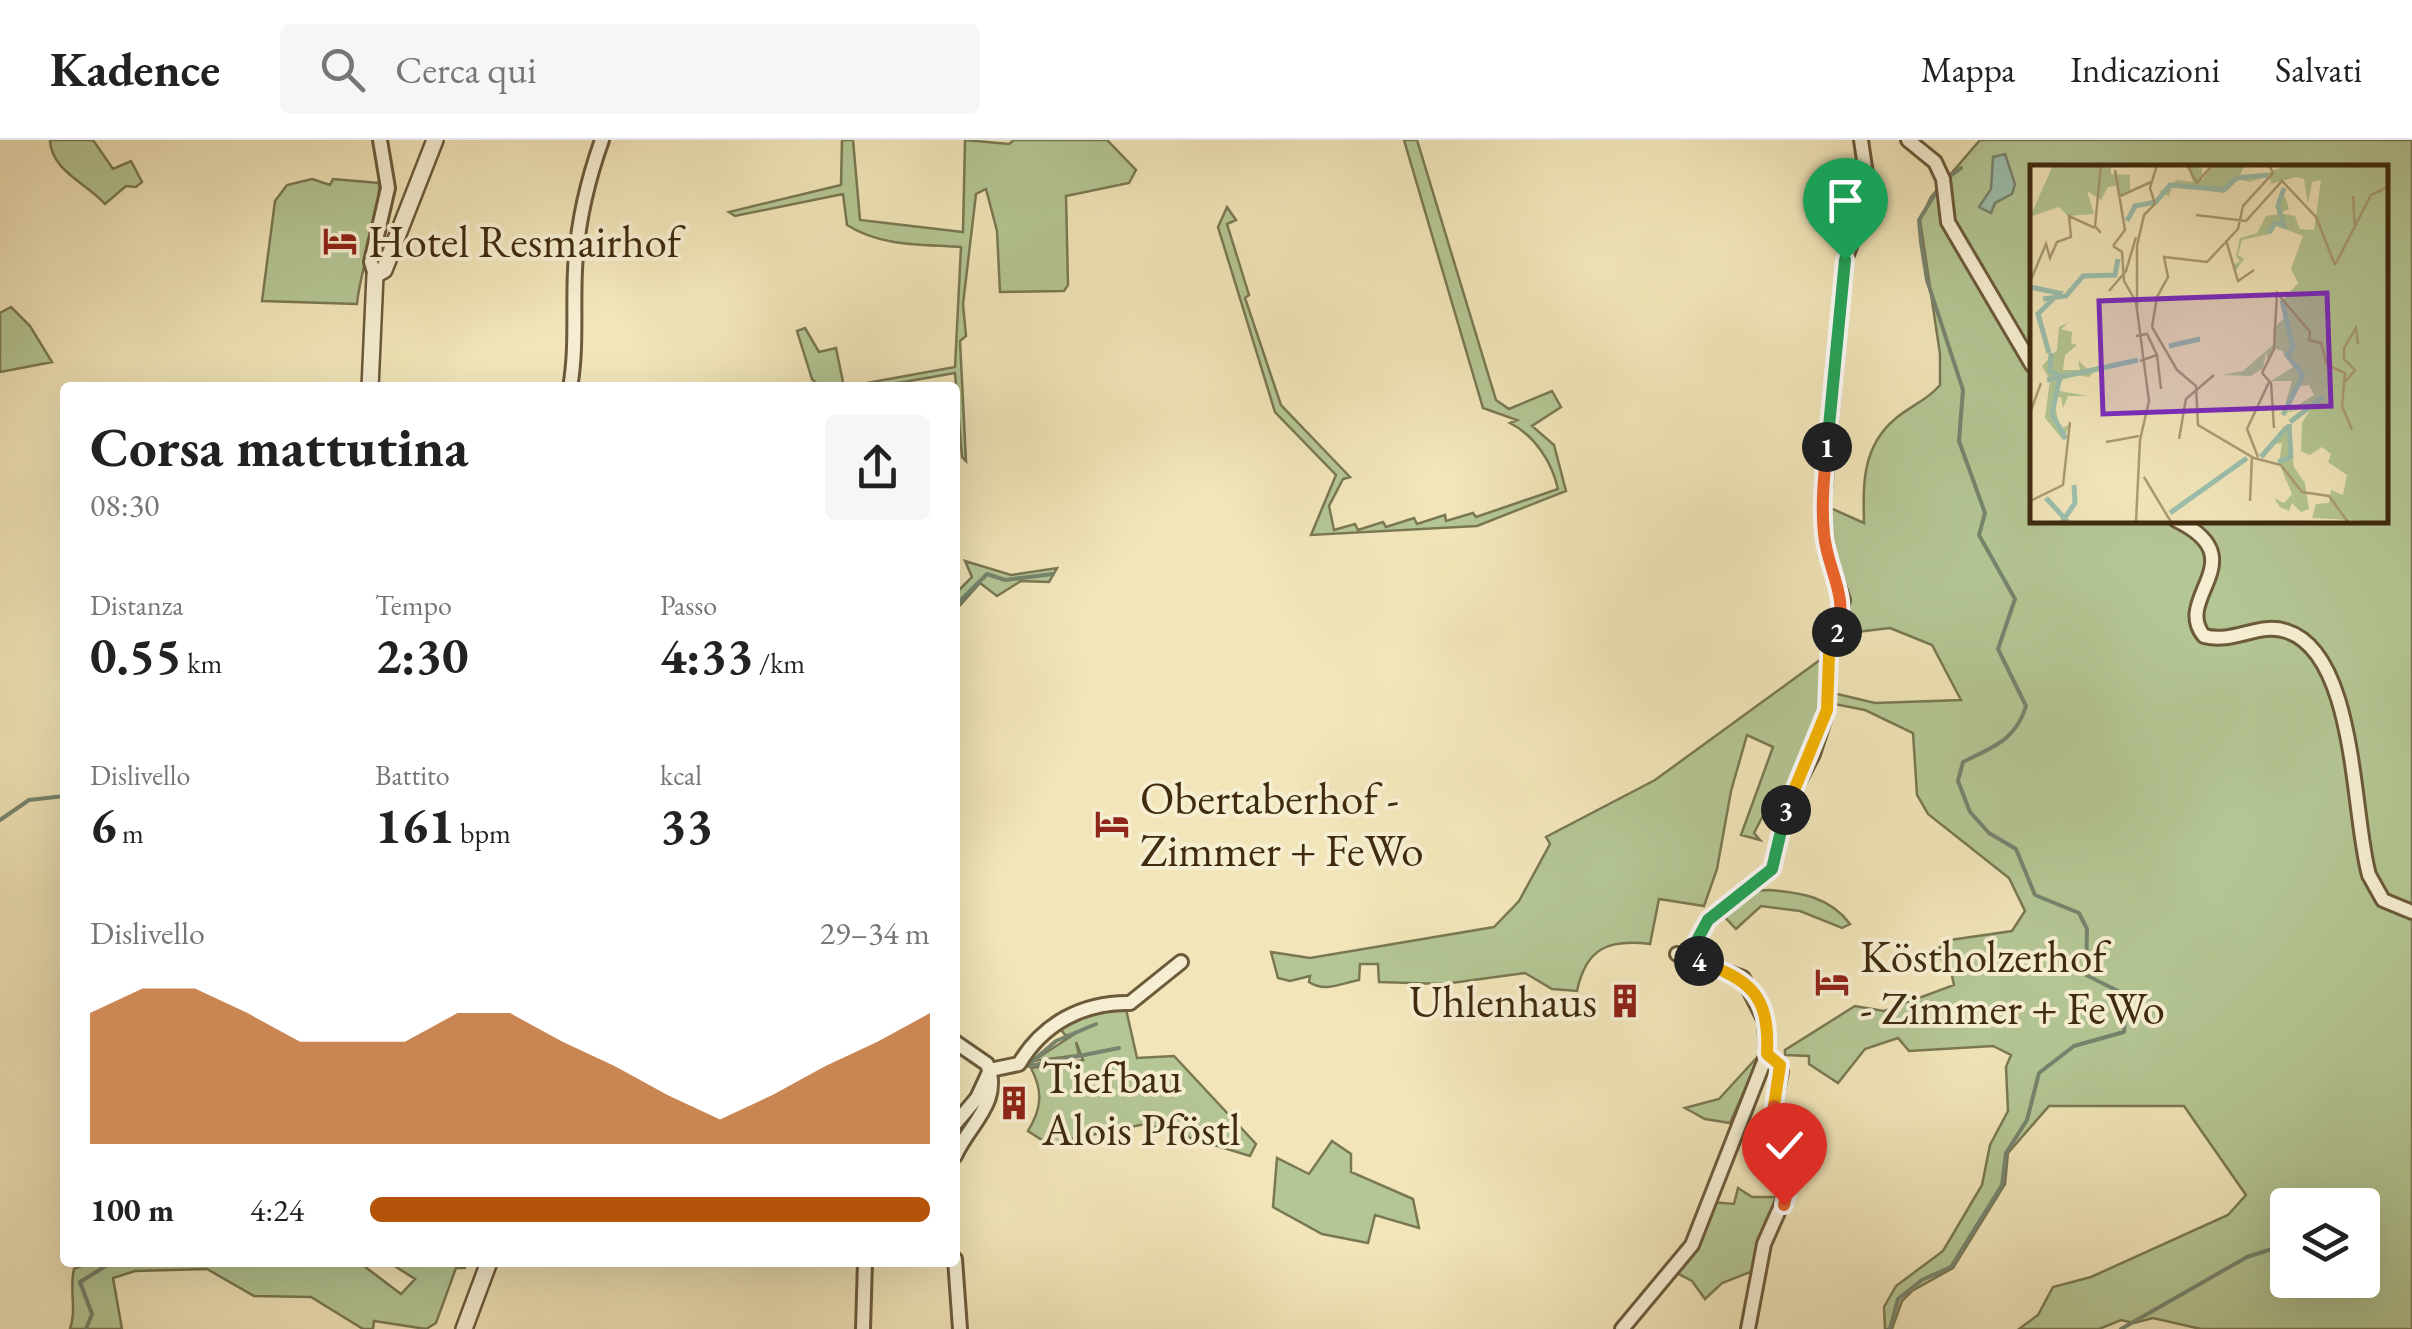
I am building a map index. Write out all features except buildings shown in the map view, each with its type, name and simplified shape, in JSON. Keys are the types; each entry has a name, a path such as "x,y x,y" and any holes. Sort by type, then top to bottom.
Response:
{"street":[{"path":"370,382 375,275 371,262 388,188 380,140"},
{"path":"375,275 384,270 435,140"},
{"path":"571,382 582,213 602,140"},
{"path":"1695,956 1695,944 1708,920 1772,869 1788,804 1812,754 1827,710 1829,656 1843,600 1824,537 1824,487 1845,260 1869,195 1861,140"},
{"path":"1908,140 1935,162 1943,179 1948,222 2030,363"},
{"path":"2179,522 2202,538 2213,556 2211,582 2197,608 2198,628 2204,636 2236,638 2266,628 2280,629 2303,639 2324,668 2341,705 2369,875 2383,900 2412,912"},
{"path":"1622,1329 1692,1245 1767,1054 1766,1022 1743,978 1695,956 1677,954"},
{"path":"990,1070 1019,1064 1038,1038 1080,1011 1106,1002 1130,1002 1181,962"},
{"path":"960,1046 990,1070"},
{"path":"1748,1329 1764,1244 1787,1192 1774,1150 1780,1065 1767,1054"},
{"path":"960,1118 977,1098 990,1070"},
{"path":"960,1145 988,1107 990,1070"},
{"path":"464,1329 488,1267"},
{"path":"863,1329 861,1303 865,1267"},
{"path":"956,1267 960,1329"}],"shaded area":[{"path":"50,140 93,140 113,169 131,161 142,182 136,187 126,186 105,204 63,169"},
{"path":"842,140 853,140 860,220 963,232 965,140 1009,144 1014,140 1107,140 1136,170 1129,183 1066,196 1068,285 1064,291 1000,292 997,231 986,189 976,194 963,304 966,336 960,341 966,461 962,457 960,433 960,382 956,382 955,373 904,382 872,382 955,367 961,247 902,243 860,232 847,225 843,194 735,216 729,212 841,185"},
{"path":"1404,140 1417,140 1496,400 1509,409 1552,391 1561,407 1532,426 1554,445 1566,491 1477,526 1311,535 1336,475 1275,412 1218,227 1227,207 1236,220 1227,224 1249,295 1245,298 1281,405 1350,477 1343,479 1329,506 1334,530 1355,524 1358,530 1383,522 1386,527 1414,518 1417,524 1445,515 1446,521 1473,513 1476,517 1558,489 1541,451 1510,423 1517,420 1483,408"},
{"path":"1980,140 2412,140 2412,1329 2201,1329 2153,1318 2134,1323 2121,1320 2099,1329 2019,1329 2038,1315 2053,1287 2091,1277 2228,1215 2246,1195 2184,1106 2049,1106 2008,1153 2005,1184 1953,1268 1912,1291 1902,1301 1892,1329 1885,1329 1884,1307 1896,1286 1943,1251 1982,1185 1990,1145 2008,1111 2006,1067 2011,1055 1993,1046 1909,1051 1898,1038 1865,1049 1838,1083 1809,1064 1809,1056 1785,1055 1785,1050 1855,1006 1884,1011 1954,985 1950,967 1933,952 1950,940 2012,931 2025,911 2009,878 1928,814 1917,795 1913,733 1865,710 1834,704 1829,656 1839,618 1826,506 1864,523 1870,454 1895,419 1940,385 1940,354 1920,220 1931,197","holes":["1890,628 1932,645 1961,700 1875,703 1833,693 1835,657 1848,633"]},
{"path":"2005,154 2015,184 2012,194 1995,203 1991,213 1979,207 1991,189 1993,157"},
{"path":"312,179 330,185 333,179 379,183 377,213 357,304 262,301 275,201 287,185"},
{"path":"11,307 30,326 52,362 0,372 0,313"},
{"path":"805,328 819,352 836,348 843,382 812,379 797,331"},
{"path":"965,561 1011,575 1057,568 1049,582 1021,581 997,596 980,583 960,605 960,589 972,577"},
{"path":"1824,657 1815,733 1787,804 1779,800 1769,804 1754,833 1760,840 1741,835 1773,747 1747,735 1731,791 1717,869 1704,906 1659,899 1650,944 1622,943 1601,950 1586,965 1577,991 1552,989 1525,973 1444,984 1379,982 1378,964 1360,964 1359,980 1334,986 1315,985 1309,982 1310,976 1290,981 1278,978 1271,952 1310,958 1494,927 1519,901 1550,844 1546,837 1655,780"},
{"path":"1770,890 1824,902 1850,924 1842,928 1800,911 1761,906 1736,929 1722,914 1749,891"},
{"path":"1104,1008 1126,1009 1137,1058 1174,1056 1256,1144 1250,1156 1145,1124 1048,1144 1028,1131 1039,1099 1031,1068 1083,1060 1076,1042 1079,1055 1033,1061 1073,1035 1065,1035 1059,1027"},
{"path":"1761,1053 1730,1123 1705,1119 1685,1108 1719,1099"},
{"path":"1332,1141 1351,1154 1351,1172 1413,1199 1419,1228 1375,1215 1368,1243 1322,1234 1273,1207 1277,1158 1309,1174"},
{"path":"1738,1188 1752,1197 1784,1197 1758,1269 1722,1283 1705,1299 1692,1281 1671,1270 1712,1202 1734,1204"},
{"path":"365,1267 401,1294 415,1279 396,1267 465,1267 456,1268 436,1323 426,1329 374,1321 373,1329 363,1329 311,1297 254,1296 207,1269 135,1271 113,1278 122,1329 70,1329 74,1269"}],"waterway":[{"path":"1945,180 1961,168"},
{"path":"1890,1329 1898,1299 1922,1280 1951,1267 2002,1185 2006,1153 2027,1120 2039,1073 2074,1046 2124,1032 2127,1002 2118,991 2086,975 2087,929 2079,913 2035,895 2016,849 1989,833 1970,812 1958,781 1963,762 2010,735 2026,706 1998,649 2015,599 1979,535 1985,513 1959,441 1963,390 1927,280 1919,220 1940,186"},
{"path":"960,601 987,574 1005,580 1053,574"},
{"path":"0,820 29,800 60,797"},
{"path":"1028,1065 1056,1041 1096,1024"},
{"path":"1029,1066 1119,1048"},
{"path":"2121,1329 2247,1257 2270,1250"},
{"path":"86,1329 92,1314 80,1282 104,1267"}],"place":[{"name":"Hotel Resmairhof","path":"340,241"},
{"name":"Obertaberhof - Zimmer + FeWo","path":"1112,824"},
{"name":"Köstholzerhof - Zimmer + FeWo","path":"1832,982"},
{"name":"Uhlenhaus","path":"1625,1001"},
{"name":"Tiefbau Alois Pföstl","path":"1014,1103"}],"route":[{"path":"1784,1205 1786,1183 1774,1150 1774,1101 1781,1070 1767,1054 1766,1022 1743,978 1699,962 1695,944 1708,920 1772,869 1788,804 1812,754 1827,710 1829,656 1843,600 1829,560 1822,513 1845,260"}]}
